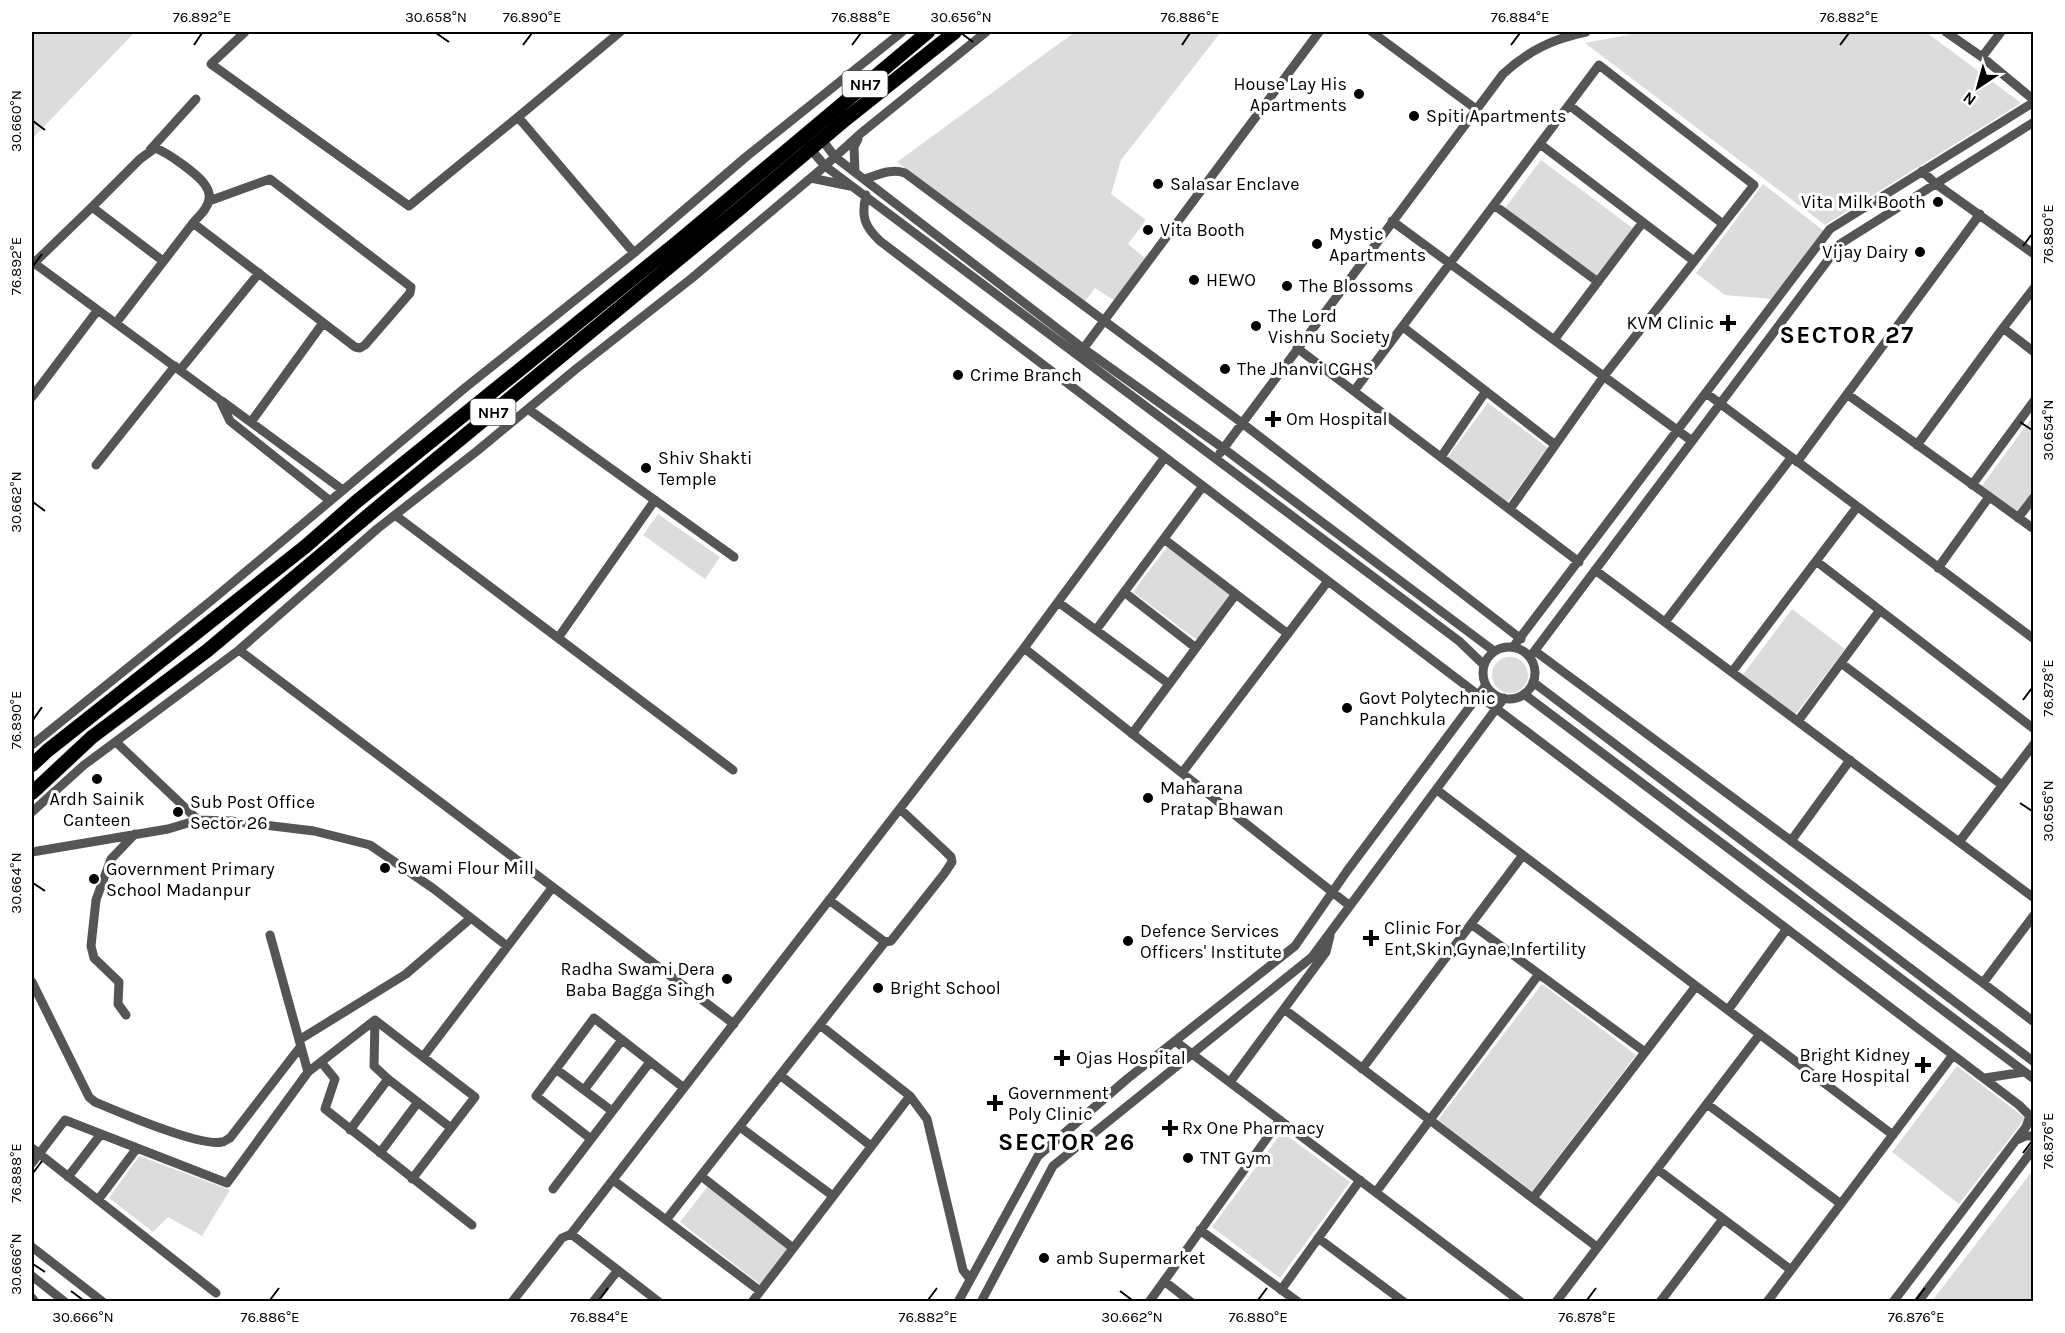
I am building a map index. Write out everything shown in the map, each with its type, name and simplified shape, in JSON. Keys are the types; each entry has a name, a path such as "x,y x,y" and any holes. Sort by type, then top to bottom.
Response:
{"highway":[{"name":"NH7","path":"32,793 92,737 208,650 812,138 928,32"},
{"name":"NH7","path":"32,765 306,546 356,502 679,241 812,138 955,32"}],"street":[{"path":"245,32 211,64 409,206 620,32"},
{"path":"32,745 212,600 329,500 634,252 747,156 902,32"},
{"path":"32,812 84,765 117,743 239,650 395,515 692,278 860,134 986,32"},
{"path":"1081,352 1319,32"},
{"path":"1372,32 1476,109"},
{"path":"1216,459 1503,74 1522,56 1564,36 1586,32"},
{"path":"1513,647 1830,229 2034,101 1982,57 1946,32"},
{"path":"1982,57 2001,32"},
{"path":"1354,392 1599,65 1754,185 1604,376 1510,509"},
{"path":"196,99 150,150 32,264 343,490"},
{"path":"1569,105 1723,224"},
{"path":"518,117 634,252"},
{"path":"2034,122 1840,244 1532,654 1533,682 1524,694 1504,698 1491,691 1486,685 1483,672 1488,657 1494,651 1507,646 1532,654 1791,841 2034,1022"},
{"path":"855,172 854,147 860,134"},
{"path":"812,138 1216,459 1459,641 1484,665"},
{"path":"812,138 825,166 1081,352 1223,448 1494,651"},
{"path":"1540,144 1694,261"},
{"path":"116,323 209,201 207,187 201,180 158,149 150,150"},
{"path":"864,179 890,171 898,170 905,173 1242,423 1521,639"},
{"path":"1922,171 1936,184 2034,254"},
{"path":"811,178 855,187"},
{"path":"193,223 355,347 360,348 365,345 410,293 411,288 270,179 209,201"},
{"path":"866,195 863,217 869,231 880,241 1786,930 1985,1078 2030,1116 2026,1127 1893,1302"},
{"path":"1494,205 1598,282"},
{"path":"92,207 163,261"},
{"path":"1665,622 1847,394 1980,214"},
{"path":"1392,221 1692,441"},
{"path":"1554,340 1643,222"},
{"path":"96,465 259,273"},
{"path":"1917,445 2034,288"},
{"path":"32,397 97,311"},
{"path":"251,422 324,323"},
{"path":"1403,327 1554,444"},
{"path":"2003,328 2034,352"},
{"path":"1297,348 1579,562"},
{"path":"1441,457 1486,391"},
{"path":"1706,393 2034,639"},
{"path":"1847,394 2034,530"},
{"path":"220,400 230,421 329,500"},
{"path":"1972,485 2034,401"},
{"path":"528,409 734,557"},
{"path":"513,1302 562,1238 571,1234 900,809 1024,648 1165,457"},
{"path":"1096,630 1203,486"},
{"path":"1938,568 1989,497"},
{"path":"2018,518 2034,497"},
{"path":"558,638 655,500"},
{"path":"1732,672 1857,507"},
{"path":"395,515 733,770"},
{"path":"1164,539 1288,634"},
{"path":"1816,561 2034,729"},
{"path":"1595,570 2034,898"},
{"path":"1182,773 1328,581"},
{"path":"1124,592 1196,648"},
{"path":"1132,734 1236,594"},
{"path":"1058,602 1169,684"},
{"path":"1798,722 1880,610"},
{"path":"1024,648 1350,906"},
{"path":"239,650 734,1024"},
{"path":"1841,663 2002,785"},
{"path":"1533,682 2034,1062"},
{"path":"958,1302 1038,1156 1127,1080 1295,946 1332,892 1486,685"},
{"path":"1524,694 2034,1079"},
{"path":"981,1302 1053,1166 1312,957 1504,698"},
{"path":"117,743 198,820"},
{"path":"1959,842 2034,744"},
{"path":"1791,841 1850,760"},
{"path":"1437,790 1893,1134"},
{"path":"666,1220 885,942 891,941 952,862 951,857 900,809"},
{"path":"32,852 168,829 198,820 231,821 314,831 370,845 388,855 507,946"},
{"path":"126,1015 118,1004 119,982 94,958 91,946 96,900 111,859 135,834"},
{"path":"1362,1069 1523,855"},
{"path":"423,1057 552,888"},
{"path":"829,900 885,942"},
{"path":"32,982 89,1097 95,1102 146,1122 199,1140 221,1142 230,1138 300,1043 406,974 471,918"},
{"path":"1983,982 2033,918"},
{"path":"1471,924 1645,1052"},
{"path":"1728,1010 1786,930"},
{"path":"1230,1082 1326,952 1332,931"},
{"path":"270,935 308,1072"},
{"path":"1376,1192 1539,974"},
{"path":"1533,1198 1696,986"},
{"path":"1284,1009 1597,1247"},
{"path":"591,1139 536,1096 594,1018 684,1088"},
{"path":"375,1020 475,1097 412,1179"},
{"path":"32,1162 35,1151 65,1120 227,1183 308,1072 375,1020"},
{"path":"375,1020 374,1066 451,1128"},
{"path":"820,1025 910,1096 927,1119 963,1270 970,1279"},
{"path":"1556,1302 1760,1034"},
{"path":"584,1090 622,1040"},
{"path":"1175,1041 1521,1302"},
{"path":"1767,1302 1953,1054"},
{"path":"321,1062 335,1079 325,1109 472,1225"},
{"path":"553,1189 650,1062"},
{"path":"556,1069 612,1111"},
{"path":"1985,1078 2024,1072"},
{"path":"780,1076 871,1146"},
{"path":"350,1130 388,1079"},
{"path":"752,1302 910,1096"},
{"path":"380,1153 418,1102"},
{"path":"1707,1104 1841,1204"},
{"path":"1149,1302 1280,1120"},
{"path":"740,1127 833,1196"},
{"path":"68,1177 101,1134"},
{"path":"2014,1141 2022,1137 2034,1136"},
{"path":"98,1200 137,1148"},
{"path":"1918,1302 2034,1148"},
{"path":"35,1151 216,1293"},
{"path":"1657,1169 1791,1270"},
{"path":"701,1176 793,1248"},
{"path":"613,1180 760,1291"},
{"path":"1281,1290 1360,1180"},
{"path":"1660,1302 1723,1219"},
{"path":"1200,1230 1298,1302"},
{"path":"571,1234 659,1302"},
{"path":"1318,1238 1404,1302"},
{"path":"32,1247 103,1302"},
{"path":"593,1302 618,1270"},
{"path":"32,1276 65,1302"},
{"path":"1164,1281 1191,1302"},
{"path":"32,1298 36,1302"}],"shaded area":[{"path":"32,32 135,32 32,139"},
{"path":"1075,32 1221,32 1121,160 1111,194 1146,220 1128,244 1146,259 1115,301 1095,288 1084,303 897,162"},
{"path":"1643,32 1926,32 2021,103 1825,225 1585,43"},
{"path":"1541,160 1634,229 1598,277 1505,208"},
{"path":"1763,184 1824,231 1772,299 1725,295 1696,273"},
{"path":"1488,403 1548,448 1507,503 1447,458"},
{"path":"2033,416 2033,491 2017,513 1981,487"},
{"path":"658,514 720,557 705,579 643,535"},
{"path":"1167,547 1231,595 1197,640 1133,592"},
{"path":"1792,609 1845,649 1795,715 1742,676"},
{"path":"1510,657 1523,662 1528,675 1523,688 1510,693 1497,688 1492,675 1497,662"},
{"path":"1542,984 1636,1055 1532,1191 1438,1120"},
{"path":"1957,1066 2025,1118 1959,1204 1892,1152"},
{"path":"1282,1132 1350,1182 1280,1278 1212,1227"},
{"path":"139,1156 230,1190 202,1236 168,1217 153,1232 109,1198"},
{"path":"2033,1170 2033,1301 1932,1301"},
{"path":"708,1186 789,1249 761,1285 680,1222"}],"place":[{"name":"House Lay His Apartments","path":"1359,94"},
{"name":"Spiti Apartments","path":"1414,116"},
{"name":"Salasar Enclave","path":"1158,184"},
{"name":"Vita Milk Booth","path":"1938,202"},
{"name":"Vita Booth","path":"1148,230"},
{"name":"Mystic Apartments","path":"1317,244"},
{"name":"Vijay Dairy","path":"1920,252"},
{"name":"HEWO","path":"1194,280"},
{"name":"The Blossoms","path":"1287,286"},
{"name":"KVM Clinic","path":"1728,323"},
{"name":"The Lord Vishnu Society","path":"1256,326"},
{"name":"The Jhanvi CGHS","path":"1225,369"},
{"name":"Crime Branch","path":"958,375"},
{"name":"Om Hospital","path":"1273,419"},
{"name":"Shiv Shakti Temple","path":"646,468"},
{"name":"Govt Polytechnic Panchkula","path":"1347,708"},
{"name":"Ardh Sainik Canteen","path":"97,779"},
{"name":"Maharana Pratap Bhawan","path":"1148,798"},
{"name":"Sub Post Office Sector 26","path":"178,812"},
{"name":"Swami Flour Mill","path":"385,868"},
{"name":"Government Primary School Madanpur","path":"94,879"},
{"name":"Clinic For Ent,Skin,Gynae,Infertility","path":"1371,938"},
{"name":"Defence Services Officers' Institute","path":"1128,941"},
{"name":"Radha Swami Dera Baba Bagga Singh","path":"727,979"},
{"name":"Bright School","path":"878,988"},
{"name":"Ojas Hospital","path":"1062,1058"},
{"name":"Bright Kidney Care Hospital","path":"1923,1065"},
{"name":"Government Poly Clinic","path":"995,1103"},
{"name":"Rx One Pharmacy","path":"1170,1128"},
{"name":"TNT Gym","path":"1188,1158"},
{"name":"amb Supermarket","path":"1044,1258"}],"district":[{"name":"SECTOR 27","path":"1847,335"},
{"name":"SECTOR 26","path":"1067,1142"}]}
